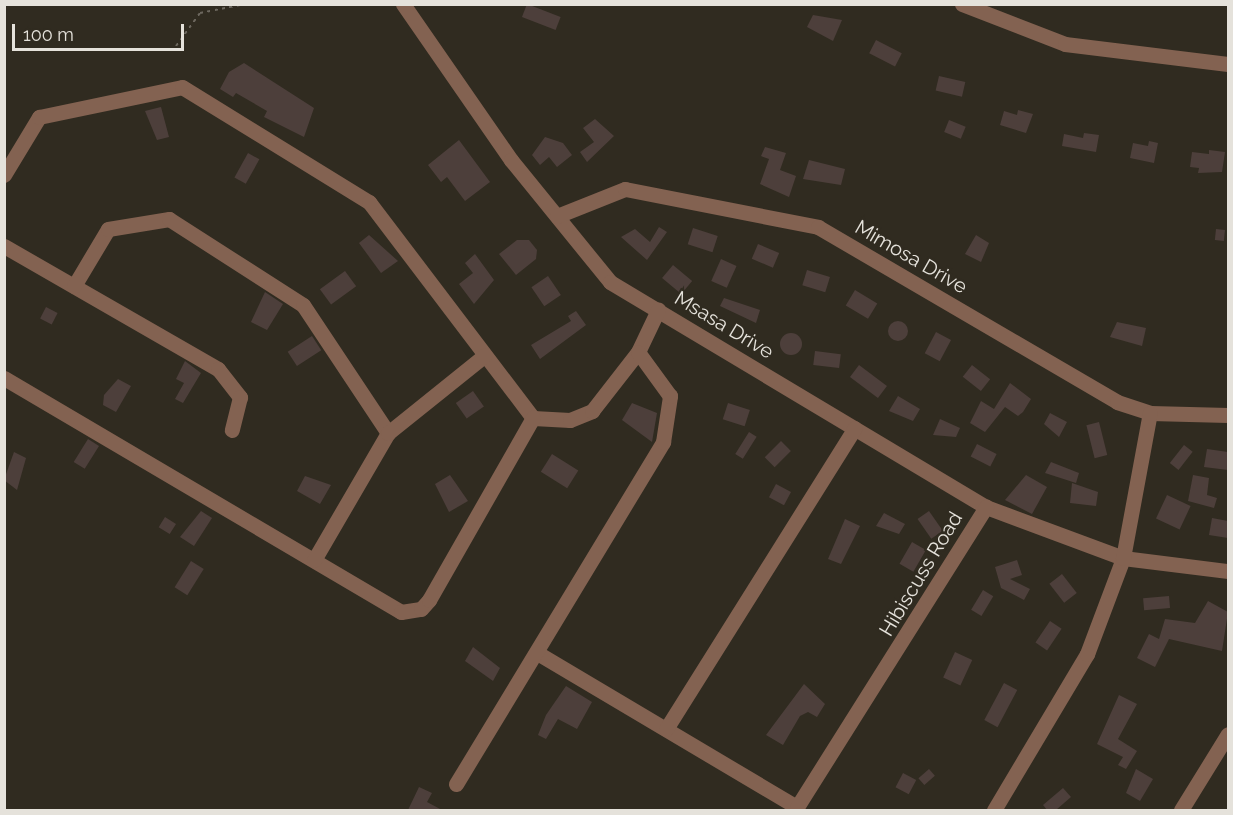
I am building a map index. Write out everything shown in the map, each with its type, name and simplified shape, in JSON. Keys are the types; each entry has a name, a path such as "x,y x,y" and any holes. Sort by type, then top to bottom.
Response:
{"street":[{"name":"Msasa Drive","path":"403,4 511,160 610,282 986,507 1124,558 1228,571"},
{"path":"962,4 1065,44 1228,63"},
{"path":"4,175 39,117 182,87 369,202 533,418 570,420 586,415 638,352 658,310"},
{"name":"Mimosa Drive","path":"557,216 625,189 818,227 1117,402 1150,413 1228,416"},
{"path":"74,286 108,229 169,219 303,305 388,433"},
{"path":"4,246 227,376 240,397 232,430"},
{"path":"456,784 539,654 668,429 670,396 638,352"},
{"path":"314,560 388,433 485,355"},
{"path":"4,378 401,612 421,609 533,418"},
{"path":"994,810 1087,654 1124,558 1150,413"},
{"path":"539,654 666,729 855,428"},
{"name":"Hibiscuss Road","path":"666,729 797,807 892,662 986,507"},
{"path":"1181,810 1228,734"}],"path":[{"path":"176,46 200,13 245,4"}],"building":[{"path":"527,4 561,17 556,30 522,17"},
{"path":"813,15 842,20 833,41 807,27"},
{"path":"876,40 902,53 895,67 869,53"},
{"path":"244,63 314,108 304,137 264,117 267,111 236,93 233,97 220,89 229,72"},
{"path":"939,76 965,82 962,97 936,91"},
{"path":"161,107 169,137 157,140 145,111"},
{"path":"1018,110 1033,114 1026,133 1000,125 1004,111 1017,115"},
{"path":"595,119 614,136 587,162 580,152 594,142 583,128"},
{"path":"949,120 966,127 961,139 944,132"},
{"path":"1084,133 1099,135 1096,152 1062,146 1064,134 1083,138"},
{"path":"545,137 563,143 572,155 557,167 549,157 540,165 532,155"},
{"path":"459,140 490,182 465,201 447,177 441,182 428,165"},
{"path":"1149,141 1158,143 1154,163 1130,158 1133,143 1148,146"},
{"path":"765,147 786,153 780,170 796,176 789,197 760,184 769,159 761,156"},
{"path":"1209,150 1225,152 1222,172 1198,173 1199,168 1190,167 1192,152 1209,154"},
{"path":"248,153 259,159 246,184 234,177"},
{"path":"809,160 845,169 841,185 803,179"},
{"path":"659,227 667,232 647,260 621,237 635,229 650,242"},
{"path":"693,228 718,236 712,252 688,244"},
{"path":"1216,229 1225,230 1224,241 1215,240"},
{"path":"369,235 398,261 381,273 359,243"},
{"path":"976,235 989,243 981,262 965,254"},
{"path":"517,240 529,240 537,250 536,259 516,275 499,254"},
{"path":"758,244 779,253 773,268 752,259"},
{"path":"475,254 494,280 474,304 459,284 473,273 465,263"},
{"path":"721,259 737,266 727,288 711,281"},
{"path":"673,265 692,281 681,294 662,278"},
{"path":"807,270 830,277 825,292 802,285"},
{"path":"345,271 356,286 331,305 320,289"},
{"path":"548,276 561,295 544,306 531,287"},
{"path":"855,290 877,303 868,319 846,305"},
{"path":"265,292 283,304 267,330 251,322"},
{"path":"724,298 760,310 756,323 720,306"},
{"path":"46,307 58,313 52,324 40,319"},
{"path":"576,311 586,325 540,359 531,345 571,321 568,316"},
{"path":"894,321 902,321 908,327 908,335 902,341 894,341 888,335 888,327"},
{"path":"1117,322 1146,328 1142,346 1110,337"},
{"path":"936,332 951,340 940,361 925,353"},
{"path":"791,333 799,336 802,344 799,352 791,355 783,352 780,344 783,336"},
{"path":"312,336 321,350 297,366 288,352"},
{"path":"815,351 841,354 839,368 813,365"},
{"path":"185,361 201,373 183,403 175,399 184,383 176,379"},
{"path":"859,365 887,386 878,398 850,377"},
{"path":"972,365 990,379 981,391 963,377"},
{"path":"118,379 131,386 116,412 103,405 104,395"},
{"path":"1010,383 1031,399 1023,412 1018,416 1005,407 985,432 970,423 981,401 994,409"},
{"path":"473,391 484,407 467,419 456,403"},
{"path":"898,396 920,409 913,421 889,411"},
{"path":"632,403 657,413 652,442 622,420"},
{"path":"728,403 750,410 745,426 723,419"},
{"path":"1050,413 1067,422 1059,437 1044,424"},
{"path":"940,419 960,428 956,437 933,435"},
{"path":"1099,422 1107,455 1095,458 1086,425"},
{"path":"749,432 757,437 743,459 735,454"},
{"path":"88,439 99,446 85,469 74,462"},
{"path":"781,441 791,451 775,467 765,457"},
{"path":"977,444 997,454 990,466 971,456"},
{"path":"1184,445 1193,452 1179,470 1170,463"},
{"path":"1207,449 1228,452 1228,470 1204,467"},
{"path":"14,452 26,458 17,490 4,480"},
{"path":"552,454 578,470 567,488 541,472"},
{"path":"1051,462 1079,473 1076,483 1045,473"},
{"path":"450,475 468,501 449,512 435,484"},
{"path":"1026,475 1047,487 1032,514 1005,500"},
{"path":"1193,475 1209,478 1207,495 1217,498 1214,508 1188,501"},
{"path":"305,476 331,485 320,504 297,491"},
{"path":"1072,483 1098,492 1096,506 1070,503"},
{"path":"776,484 791,492 784,505 769,497"},
{"path":"1167,495 1191,506 1180,530 1156,519"},
{"path":"201,511 212,518 194,546 180,537"},
{"path":"929,511 943,531 931,539 918,519"},
{"path":"884,513 905,524 899,534 876,526"},
{"path":"165,517 176,524 170,534 159,527"},
{"path":"1212,518 1228,521 1228,538 1209,535"},
{"path":"845,519 860,526 841,564 828,559"},
{"path":"912,542 926,550 913,572 900,564"},
{"path":"1017,560 1022,575 1010,579 1030,589 1024,600 1001,588 995,567"},
{"path":"191,561 204,569 187,595 175,587"},
{"path":"1062,574 1077,593 1064,603 1049,584"},
{"path":"983,590 993,596 981,616 971,610"},
{"path":"1169,596 1170,608 1144,610 1143,598"},
{"path":"1208,601 1228,612 1222,651 1169,639 1155,667 1137,658 1149,634 1159,639 1165,619 1195,623"},
{"path":"1050,621 1062,629 1047,650 1035,643"},
{"path":"473,647 500,668 493,681 465,661"},
{"path":"955,652 972,660 960,685 943,677"},
{"path":"1004,683 1017,690 998,727 984,720"},
{"path":"804,684 825,704 817,717 808,712 800,716 783,745 766,735"},
{"path":"566,686 592,702 577,729 558,719 546,739 538,735 546,715"},
{"path":"1119,695 1137,704 1118,739 1137,751 1126,769 1118,765 1123,757 1097,744"},
{"path":"929,769 935,776 924,785 918,778"},
{"path":"1136,769 1153,779 1140,801 1126,793"},
{"path":"903,773 916,780 909,794 895,787"},
{"path":"419,787 432,793 427,802 442,810 408,810"},
{"path":"1063,788 1071,797 1056,810 1047,810 1043,805"}]}
